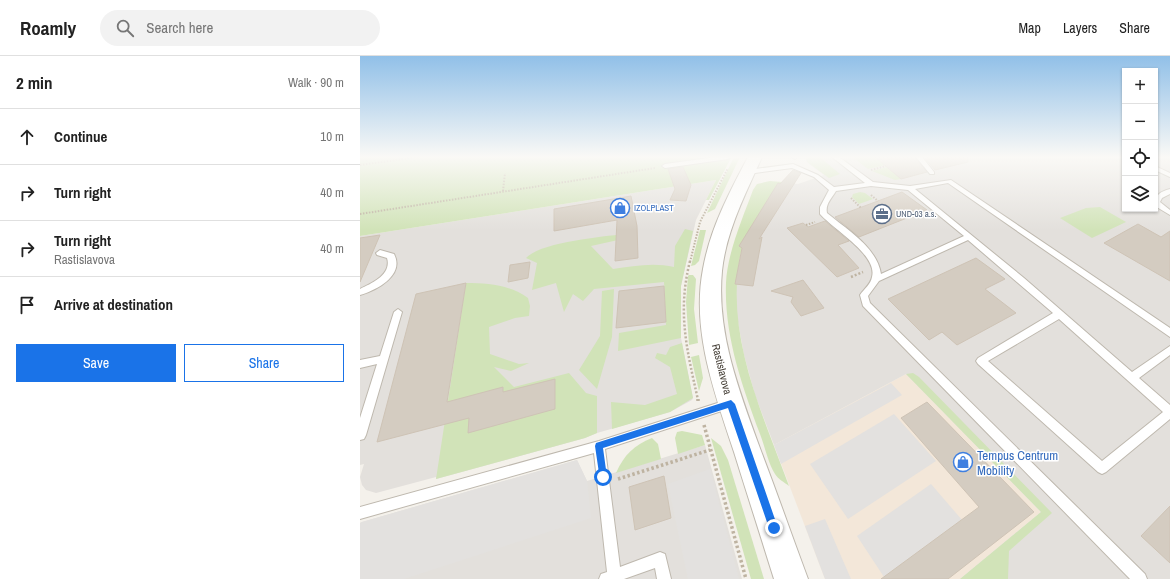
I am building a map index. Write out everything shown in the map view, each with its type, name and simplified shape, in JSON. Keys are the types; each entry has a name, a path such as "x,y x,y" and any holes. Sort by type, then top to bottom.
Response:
{"street":[{"name":"Rastislavova","path":"743,181 726,218 717,249 711,288 713,326 720,365 731,404 791,579"}],"lane":[{"path":"823,181 833,189 871,184 910,188 947,181"},
{"path":"868,181 871,184"},
{"path":"950,181 1170,332"},
{"path":"910,188 1059,314 1170,412 1102,468 981,361 1059,314"},
{"path":"833,189 832,193 822,206 822,211 872,259 878,272 877,279"},
{"path":"1170,191 1159,197 1156,203 1170,213"},
{"path":"969,237 877,279 864,295 866,304 1140,579"},
{"path":"360,292 378,283 389,275 392,270 394,261 391,256 380,253"},
{"path":"360,435 398,312"},
{"path":"1131,378 1170,350"},
{"path":"360,364 384,359"},
{"path":"360,513 599,446 731,404"},
{"path":"599,446 604,484 610,578 660,559 664,579"}],"path":[{"path":"503,191 504,181"},
{"path":"360,214 565,181"},
{"path":"806,225 820,220"},
{"path":"851,277 864,272"},
{"path":"604,484 710,450"}],"shaded area":[{"path":"707,181 715,181 696,220 681,286 681,338 693,398 670,412 597,433 585,438 436,479 436,477 376,493 366,490 362,485 360,477 364,464 360,465 360,236"},
{"path":"805,181 1122,181 1122,212 1158,212 1158,181 1170,181 1170,579 960,579 1041,512 906,374 774,445 755,395 744,355 736,311 735,284 744,238 771,193 782,182 798,184"},
{"path":"906,374 1041,512 960,579 825,579 774,445"},
{"path":"891,383 902,395 781,464 774,445"},
{"path":"894,414 936,461 848,519 810,464"},
{"path":"705,445 742,579 360,579 360,523 362,522 577,460 587,481"},
{"path":"577,460 587,481 591,518 404,579 360,579 360,523"},
{"path":"710,469 739,579 688,579 668,484"},
{"path":"931,484 962,520 884,577 857,536"},
{"path":"825,519 851,579 825,579 805,526"}],"green space":[{"path":"360,181 707,181 360,236"},
{"path":"715,181 719,181 709,200 706,200"},
{"path":"722,181 728,181 715,209 707,213"},
{"path":"768,181 782,182 766,202 744,240 738,272 737,303 740,334 756,396 789,486 775,474 768,460 741,379 731,341 728,322 726,283 729,260 740,224 753,190 757,184"},
{"path":"860,192 865,193 873,199 859,204 852,197 853,194"},
{"path":"1100,207 1126,222 1092,238 1060,218 1086,208"},
{"path":"685,229 693,231 681,286 681,338 618,351 619,333 666,325 664,282 594,289 583,301 573,294 564,312 556,283 532,290 537,263 526,258 534,252 544,248 572,241 624,234 618,240 591,246 613,269 651,265 674,267 675,246"},
{"path":"700,230 706,230 699,261 695,265 691,266"},
{"path":"689,275 693,275 696,279 694,309 698,343 689,345 686,302"},
{"path":"466,283 498,286 514,290 528,298 530,306 529,316 515,318 489,327 490,354 519,364 529,363 511,371 494,367 514,387 569,373 586,393 597,396 597,433 585,438 436,479"},
{"path":"614,289 612,337 597,389 579,370 600,336 602,291"},
{"path":"682,343 693,398 670,412 612,429 611,402 645,405 677,394 670,367 655,358 657,353 666,355 670,347"},
{"path":"699,355 703,378 699,391 691,357"},
{"path":"913,373 919,377 1052,513 1009,551 1008,579 960,579 1041,512 906,374"},
{"path":"682,431 702,435 705,445 678,454 675,438 677,432"},
{"path":"652,438 658,444 661,459 616,473 622,461 630,451"},
{"path":"711,438 721,446 728,460 764,579 751,579"}],"building":[{"path":"672,181 689,181 691,185 686,201 670,200 675,189"},
{"path":"782,181 796,181 759,239 762,237 753,286 735,284 742,248 739,246 778,183 780,184"},
{"path":"902,192 927,210 859,237 835,217"},
{"path":"631,196 637,226 638,258 615,261 617,220 554,231 554,209"},
{"path":"825,221 849,241 838,245 859,268 837,277 787,228 803,223 808,227"},
{"path":"1138,224 1161,237 1170,231 1170,281 1104,243"},
{"path":"380,235 360,282 360,238"},
{"path":"976,258 1005,279 985,289 1016,313 957,345 942,332 929,340 888,299"},
{"path":"530,262 528,278 508,282 510,265"},
{"path":"803,280 824,308 801,316 791,302 793,297 771,291"},
{"path":"466,283 447,402 503,387 503,392 555,379 555,409 468,433 469,418 377,442 416,294"},
{"path":"664,286 666,322 616,328 619,291"},
{"name":"Tempus Centrum Mobility","path":"927,402 1034,512 948,579 881,579 979,507 901,418"},
{"path":"664,476 671,518 635,530 629,487"},
{"path":"1170,506 1170,563 1141,536"}],"place":[{"name":"IZOLPLAST","path":"620,208"},
{"name":"UND-03 a.s.","path":"882,214"},
{"name":"Tempus Centrum Mobility","path":"963,462"}],"route":[{"path":"603,477 599,446 731,404 774,528"}]}
